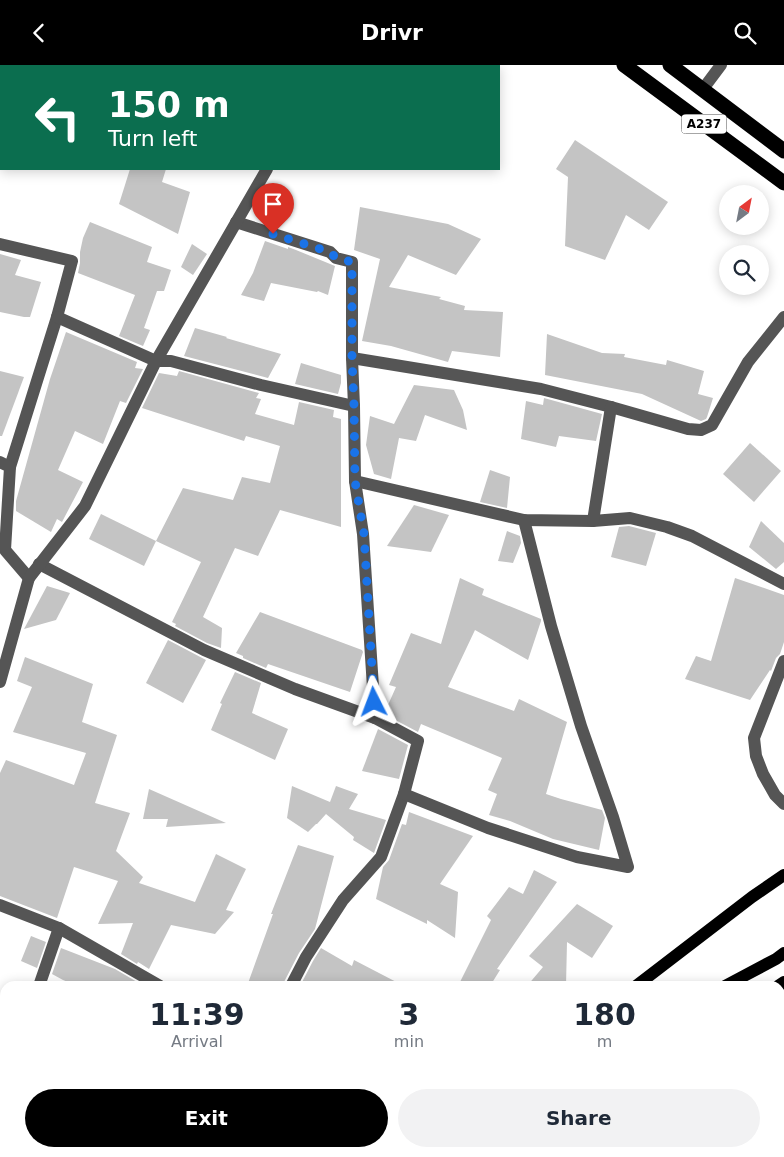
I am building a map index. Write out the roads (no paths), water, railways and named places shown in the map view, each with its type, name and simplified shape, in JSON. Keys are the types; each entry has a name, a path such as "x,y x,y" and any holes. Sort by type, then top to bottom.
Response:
{"highway":[{"name":"A237","path":"624,65 784,183"},
{"name":"A237","path":"670,65 784,151"}],"main road":[{"path":"643,981 752,897 784,875"},
{"path":"734,981 784,953"}],"street":[{"path":"703,89 721,65"},
{"path":"0,682 29,578 85,506 156,361 266,170"},
{"path":"236,222 330,252 336,258 352,262 355,481 364,534 375,718"},
{"path":"0,243 72,261 57,317 5,465 3,549 29,578"},
{"path":"57,317 156,361 171,361 261,385 354,406"},
{"path":"352,358 542,389 688,429 701,430 712,425 748,361 784,317"},
{"path":"593,521 611,407"},
{"path":"355,481 524,520 593,521 630,518 668,527 692,536 784,584"},
{"path":"404,794 488,828 577,857 628,867 613,817 581,726 551,626 524,520"},
{"path":"39,564 204,650 295,689 375,718 418,741 404,794 381,857 343,901 306,957 294,981"},
{"path":"784,661 754,738 756,756 763,775 775,795 784,804"},
{"path":"0,905 59,928 151,981"},
{"path":"41,981 59,928"}]}
